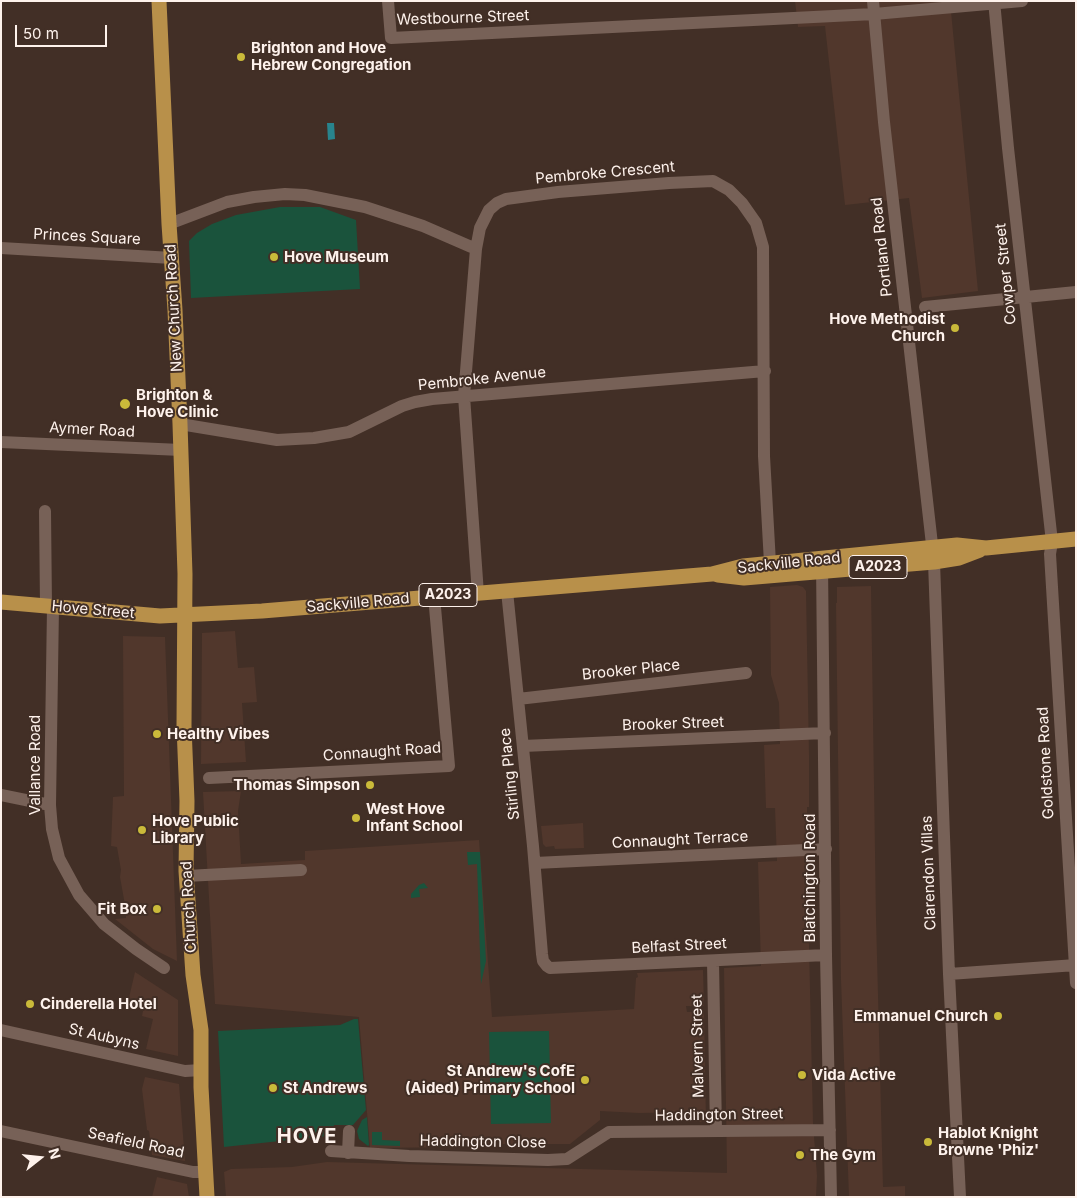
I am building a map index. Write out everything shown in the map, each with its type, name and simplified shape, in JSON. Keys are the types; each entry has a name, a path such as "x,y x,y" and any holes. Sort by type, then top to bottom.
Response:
{"main road":[{"name":"New Church Road","path":"159,1 180,424 185,574 184,616"},
{"name":"Sackville Road","path":"712,574 744,578 822,565 933,555 959,558 986,548 1076,539"},
{"name":"Sackville Road","path":"184,616 712,574 743,566 770,563 822,565"},
{"name":"Hove Street","path":"1,602 144,615 184,616"},
{"name":"Church Road","path":"184,616 186,876 193,975 201,1030 207,1197"}],"street":[{"name":"Westbourne Street","path":"388,1 391,38 874,14 1022,1"},
{"name":"Portland Road","path":"873,1 933,555"},
{"name":"Cowper Street","path":"994,3 1008,148 1052,542"},
{"name":"Pembroke Crescent","path":"478,594 464,396 476,249 480,228 489,210 497,202 506,198 669,183 713,181 729,190 742,203 756,223 763,247 764,456 770,563"},
{"path":"169,224 227,202 285,194 305,195 365,207 422,226 476,249"},
{"name":"Princes Square","path":"1,248 172,258"},
{"path":"925,307 1076,292"},
{"name":"Pembroke Avenue","path":"180,424 277,440 314,438 349,432 402,406 415,402 464,396 765,371"},
{"name":"Aymer Road","path":"1,442 180,450"},
{"name":"Vallance Road","path":"45,511 50,607 50,804 52,829 59,858 79,895 104,924 164,968"},
{"name":"Goldstone Road","path":"1052,542 1050,554 1076,983"},
{"name":"Clarendon Villas","path":"933,555 949,974 960,1197"},
{"name":"Blatchington Road","path":"822,565 826,955 831,1197"},
{"name":"Stirling Place","path":"507,591 535,863 542,954"},
{"name":"Connaught Road","path":"209,778 449,766 434,596"},
{"name":"Brooker Place","path":"518,699 746,673"},
{"name":"Brooker Street","path":"523,746 825,733"},
{"path":"1,795 50,804"},
{"name":"Connaught Terrace","path":"535,863 826,849"},
{"path":"186,876 301,870"},
{"name":"Belfast Street","path":"542,954 545,963 550,968 826,955"},
{"name":"Malvern Street","path":"713,961 716,1131"},
{"path":"949,974 1075,965"},
{"name":"St Aubyns","path":"1,1030 185,1071 201,1070"},
{"name":"Haddington Street","path":"609,1132 830,1130"},
{"name":"Seafield Road","path":"1,1131 192,1172 205,1172"},
{"path":"348,1153 349,1131"},
{"name":"Haddington Close","path":"331,1151 409,1156 567,1159 609,1132"}],"shaded area":[{"path":"795,1 950,1 978,291 922,298 909,198 845,205 825,26 798,27"},
{"path":"797,585 803,587 806,591 809,755 809,807 807,807 809,945 813,1123 817,1176 816,1197 226,1197 224,1172 231,1169 292,1167 327,1162 727,1173 724,968 761,966 758,862 777,861 775,808 766,808 764,745 780,744 779,703 771,675 770,587"},
{"path":"871,586 876,918 883,1187 905,1186 905,1197 849,1197 841,980 836,603 837,587"},
{"path":"235,631 238,668 254,667 257,702 242,703 246,762 201,764 202,633"},
{"path":"123,636 165,637 177,961 153,949 115,919 126,918 117,847 111,846 113,797 124,796"},
{"path":"241,791 238,811 241,864 305,860 305,851 479,840 492,1017 634,1009 637,973 703,970 704,1006 686,1006 687,1012 704,1012 706,1122 691,1122 692,1112 639,1113 600,1111 600,1120 570,1144 469,1144 468,1147 370,1148 359,1017 215,1004 203,792"},
{"path":"583,823 584,848 555,849 554,846 546,847 543,844 541,826"},
{"path":"135,972 178,1000 178,1056 146,1049 153,1019 142,1016 144,1006 128,1002"},
{"path":"145,1077 179,1084 185,1161 152,1155 142,1089"},
{"path":"157,1177 187,1184 189,1197 152,1197"}],"green space":[{"path":"280,207 320,207 356,220 360,289 191,298 189,241 197,233 212,224 236,215"},
{"path":"467,852 480,852 486,961 481,984 477,864 468,865"},
{"path":"424,883 428,888 419,889 420,897 411,898 411,894 419,885"},
{"path":"358,1019 366,1110 353,1125 334,1125 333,1130 327,1136 224,1147 218,1031 340,1025"},
{"path":"549,1031 551,1123 491,1124 489,1032"},
{"path":"367,1117 368,1146 359,1139 357,1131 362,1120"},
{"path":"372,1132 382,1132 382,1140 400,1141 400,1146 372,1145"},
{"path":"430,1143 469,1144 468,1147 430,1147"}],"water":[{"path":"327,123 334,123 335,139 328,140"}],"place":[{"name":"Brighton and Hove Hebrew Congregation","path":"241,57"},
{"name":"Hove Museum","path":"274,257"},
{"name":"Hove Methodist Church","path":"955,328"},
{"name":"Brighton & Hove Clinic","path":"125,404"},
{"name":"Healthy Vibes","path":"157,734"},
{"name":"Thomas Simpson","path":"370,785"},
{"name":"West Hove Infant School","path":"356,818"},
{"name":"Hove Public Library","path":"142,830"},
{"name":"Fit Box","path":"157,909"},
{"name":"Cinderella Hotel","path":"30,1004"},
{"name":"Emmanuel Church","path":"998,1016"},
{"name":"Vida Active","path":"802,1075"},
{"name":"St Andrew's CofE (Aided) Primary School","path":"585,1080"},
{"name":"St Andrews","path":"273,1088"},
{"name":"Hablot Knight Browne 'Phiz'","path":"928,1142"},
{"name":"The Gym","path":"800,1155"}],"district":[{"name":"HOVE","path":"307,1137"}]}
